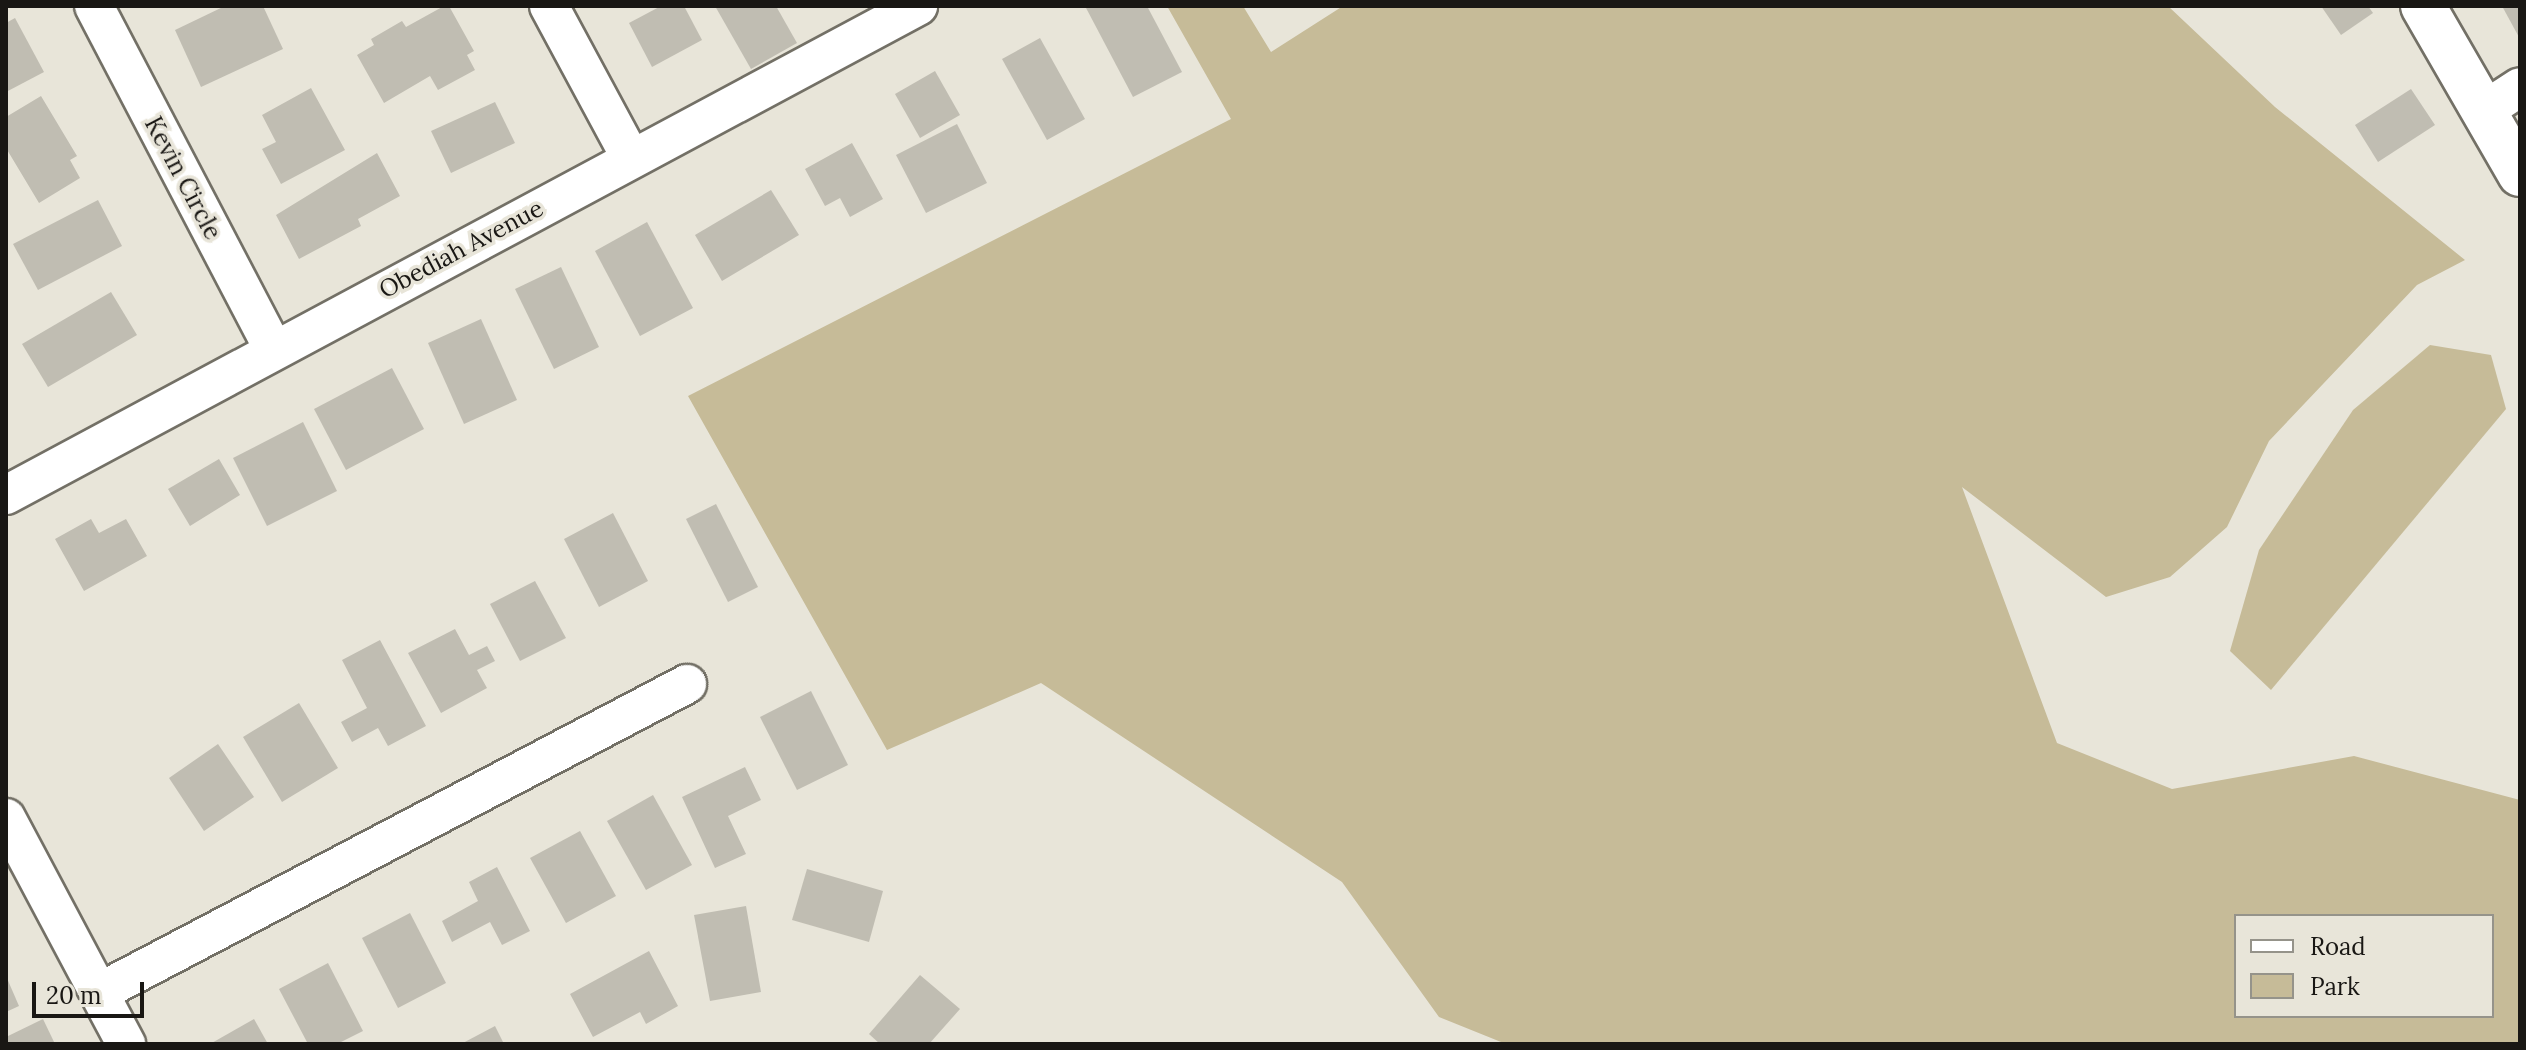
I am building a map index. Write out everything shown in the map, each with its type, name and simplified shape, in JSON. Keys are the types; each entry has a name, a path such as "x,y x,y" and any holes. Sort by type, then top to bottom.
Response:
{"main road":[{"path":"2423,6 2520,174"}],"street":[{"name":"Kevin Circle","path":"94,6 273,349"},
{"path":"549,6 631,158"},
{"name":"Obediah Avenue","path":"6,495 273,349 918,6"},
{"path":"2482,112 2520,87"},
{"path":"100,992 687,684"},
{"path":"6,818 126,1044"}],"green space":[{"path":"1167,6 1243,6 1271,52 1343,6 2168,6 2275,107 2465,260 2417,285 2269,441 2227,527 2170,577 2106,597 1962,487 2057,743 2172,789 2354,756 2520,800 2520,1044 1506,1044 1439,1017 1342,882 1041,683 887,750 688,396 1231,119"},
{"path":"2430,345 2491,355 2506,409 2271,690 2230,651 2259,550 2353,410"}],"building":[{"path":"225,6 263,6 283,49 201,87 175,30"},
{"path":"449,6 474,51 467,55 475,70 438,90 430,76 384,103 357,55 374,45 371,39 402,21 406,27"},
{"path":"661,6 684,6 702,40 652,67 629,23"},
{"path":"715,6 776,6 797,43 751,69"},
{"path":"1085,6 1147,6 1182,72 1133,97"},
{"path":"2321,6 2368,6 2373,13 2341,35"},
{"path":"2502,6 2520,6 2520,39"},
{"path":"15,18 44,72 6,92 6,23"},
{"path":"1040,38 1085,119 1047,140 1002,59"},
{"path":"935,71 960,115 920,138 895,94"},
{"path":"311,88 345,150 281,184 262,149 276,142 262,115"},
{"path":"2411,89 2435,125 2378,162 2355,125"},
{"path":"41,96 77,156 70,160 80,178 39,203 6,148 6,117"},
{"path":"495,102 515,143 451,173 431,131"},
{"path":"957,124 987,183 926,213 896,155"},
{"path":"852,143 883,199 850,217 840,198 825,206 805,169"},
{"path":"377,153 400,196 358,219 361,226 299,259 276,215"},
{"path":"771,190 799,235 722,281 695,235"},
{"path":"98,200 122,246 38,290 13,244"},
{"path":"647,222 693,308 640,336 595,251"},
{"path":"561,267 599,347 554,369 515,289"},
{"path":"111,292 137,335 48,387 22,344"},
{"path":"481,319 517,400 464,424 428,343"},
{"path":"392,368 424,429 346,470 314,409"},
{"path":"303,422 337,491 267,526 233,458"},
{"path":"219,459 240,495 190,526 168,489"},
{"path":"716,504 758,587 728,602 686,519"},
{"path":"613,513 648,581 599,607 564,539"},
{"path":"91,519 99,533 126,519 147,556 84,591 55,539"},
{"path":"535,581 566,638 520,661 490,604"},
{"path":"455,629 469,655 487,646 495,661 477,670 487,688 441,713 408,653"},
{"path":"380,640 426,726 388,746 378,728 352,742 341,722 367,708 342,660"},
{"path":"811,691 848,765 797,790 760,717"},
{"path":"299,703 338,768 282,802 243,737"},
{"path":"218,744 254,797 204,831 169,778"},
{"path":"745,767 761,800 728,816 746,854 715,868 682,797"},
{"path":"653,795 692,865 646,890 607,821"},
{"path":"580,831 616,896 566,923 530,858"},
{"path":"497,867 530,931 502,945 490,922 452,942 442,921 478,901 469,882"},
{"path":"807,869 883,891 869,942 792,920"},
{"path":"746,906 761,992 710,1001 694,915"},
{"path":"410,913 446,983 398,1008 362,938"},
{"path":"649,951 678,1006 646,1024 640,1012 593,1037 570,994"},
{"path":"328,963 363,1031 337,1044 308,1044 279,989"},
{"path":"920,975 960,1009 929,1044 880,1044 869,1034"},
{"path":"6,976 19,1006 6,1012"},
{"path":"43,1019 55,1044 6,1044 6,1037"},
{"path":"254,1019 268,1044 210,1044"},
{"path":"495,1026 504,1044 461,1044"}]}
